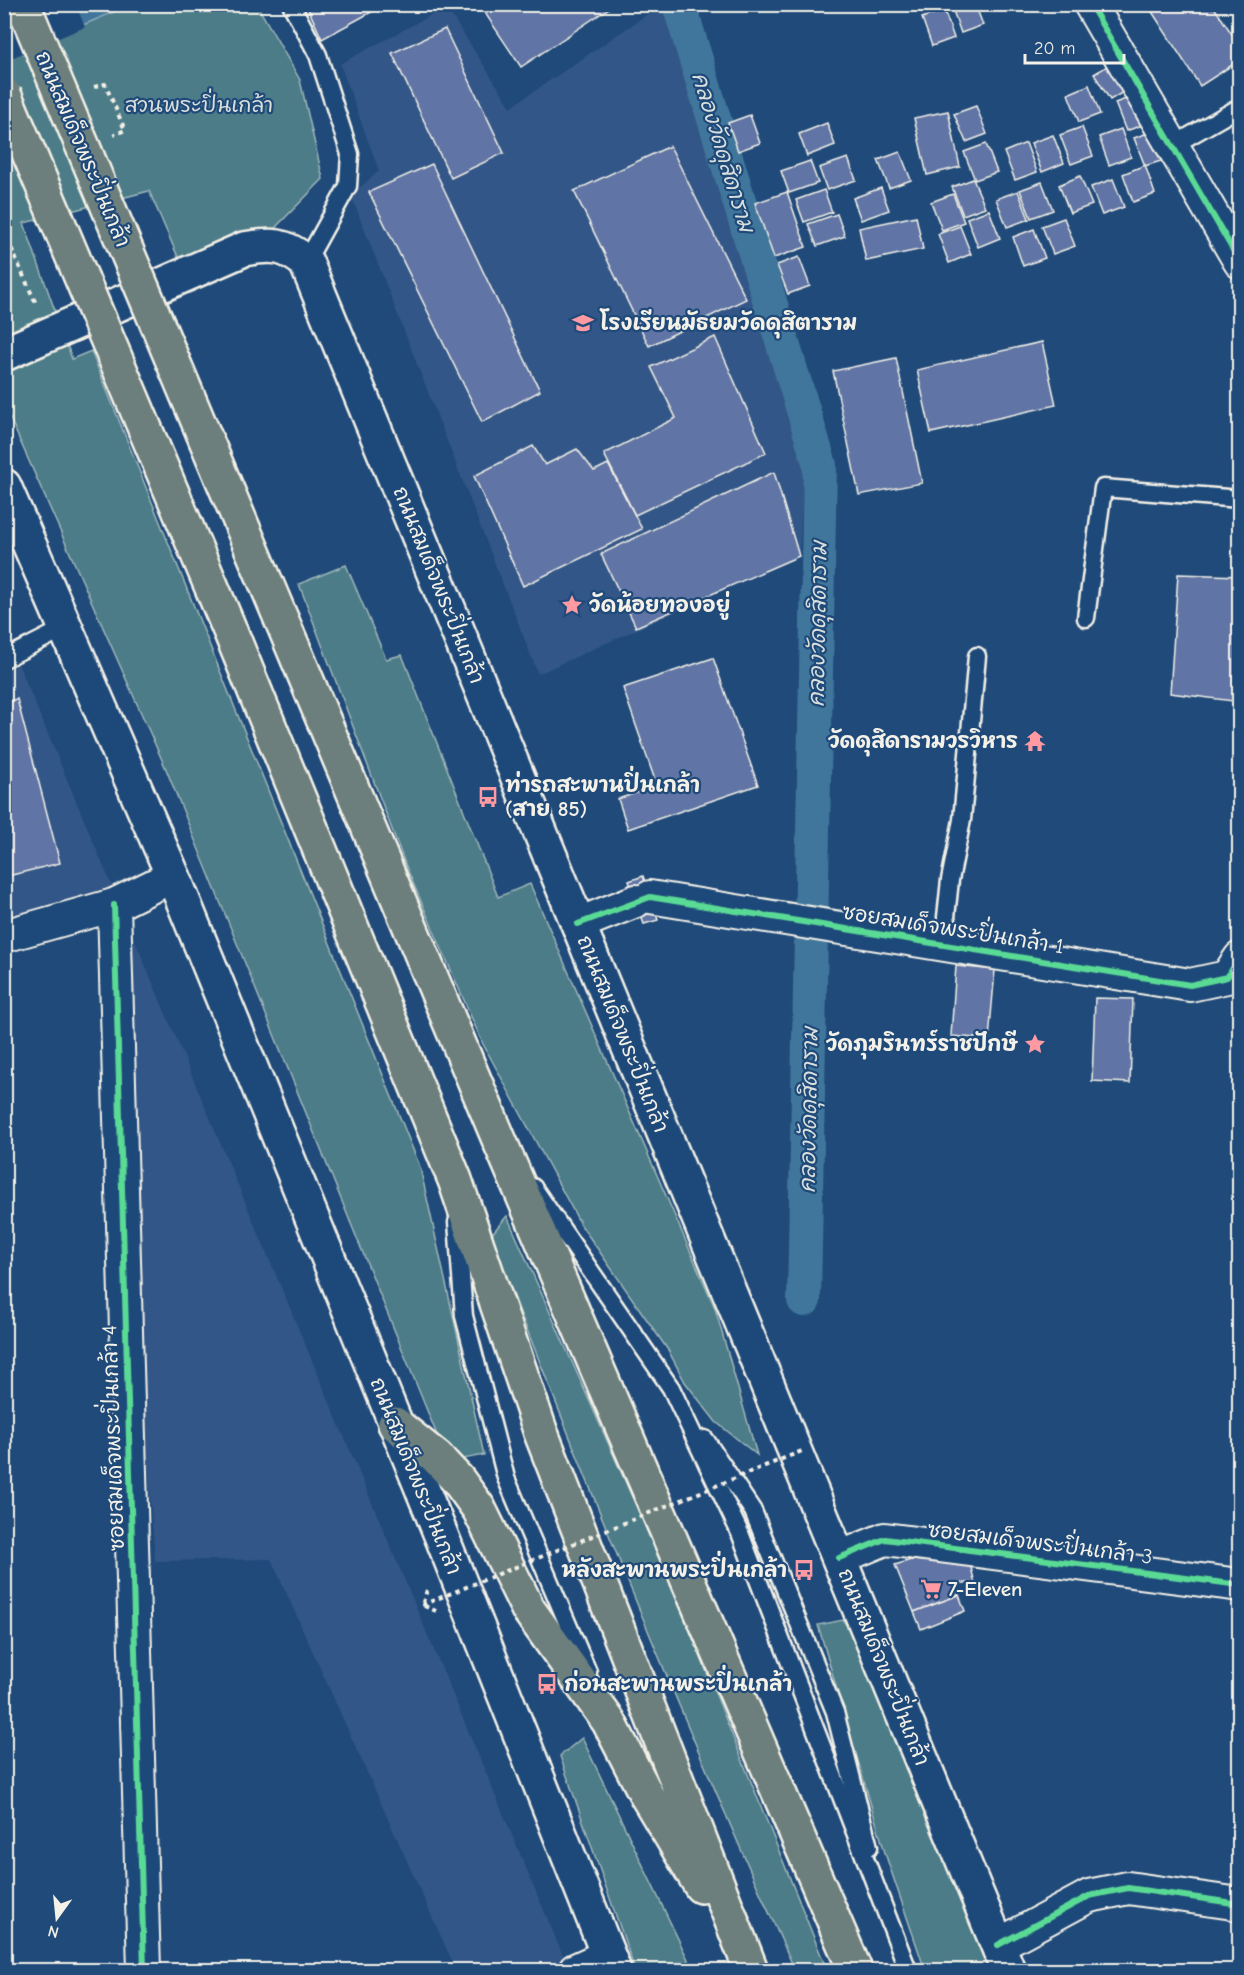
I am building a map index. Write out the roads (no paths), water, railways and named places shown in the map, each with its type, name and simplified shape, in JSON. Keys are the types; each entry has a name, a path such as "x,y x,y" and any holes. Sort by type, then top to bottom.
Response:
{"main road":[{"name":"ถนนสมเด็จพระปิ่นเกล้า","path":"23,4 498,1137 855,1971"},
{"path":"4,94 234,640 454,1180 542,1433 750,1969"},
{"path":"4,354 244,249 268,245 291,250 306,262"},
{"name":"ถนนสมเด็จพระปิ่นเกล้า","path":"306,262 1003,1958"},
{"name":"ถนนสมเด็จพระปิ่นเกล้า","path":"4,486 173,876 611,1963"},
{"path":"395,1424 436,1457 458,1480 479,1509 528,1609 609,1722 647,1796 750,1969"}],"street":[{"path":"1090,4 1239,262"},
{"path":"4,936 114,905 173,876"},
{"name":"ซอยสมเด็จพระปิ่นเกล้า 1","path":"578,924 643,899 796,920 1190,985 1227,978 1239,958"},
{"name":"ซอยสมเด็จพระปิ่นเกล้า 4","path":"114,905 144,1971"},
{"name":"ซอยสมเด็จพระปิ่นเกล้า 3","path":"839,1558 885,1539 1239,1585"},
{"path":"1003,1958 1089,1896 1128,1888 1239,1904"},
{"path":"575,1971 611,1963"}],"lane":[{"path":"291,4 318,55 350,154 348,186 306,262"},
{"path":"1172,146 1239,107"},
{"path":"1086,618 1103,488 1239,499"},
{"path":"4,660 67,627"},
{"path":"953,947 946,917 950,880 963,820 977,656"},
{"path":"498,1137 753,1511 835,1712 886,1918"},
{"path":"454,1180 464,1316 506,1478 609,1722"},
{"path":"671,1388 740,1533 908,1971"}],"waterway":[{"name":"คลองวัดดุสิดาราม","path":"679,4 820,465 804,1300"}],"place":[{"name":"โรงเรียนมัธยมวัดดุสิตาราม","path":"583,323"},
{"name":"วัดน้อยทองอยู่","path":"572,605"},
{"name":"วัดดุสิดารามวรวิหาร","path":"1035,741"},
{"name":"ท่ารถสะพานปิ่นเกล้า (สาย 85)","path":"488,797"},
{"name":"วัดภุมรินทร์ราชปักษี","path":"1035,1044"},
{"name":"หลังสะพานพระปิ่นเกล้า","path":"804,1570"},
{"name":"7-Eleven","path":"931,1589"},
{"name":"ก่อนสะพานพระปิ่นเกล้า","path":"547,1684"}],"park label":[{"name":"สวนพระปิ่นเกล้า","path":"199,105"}]}
